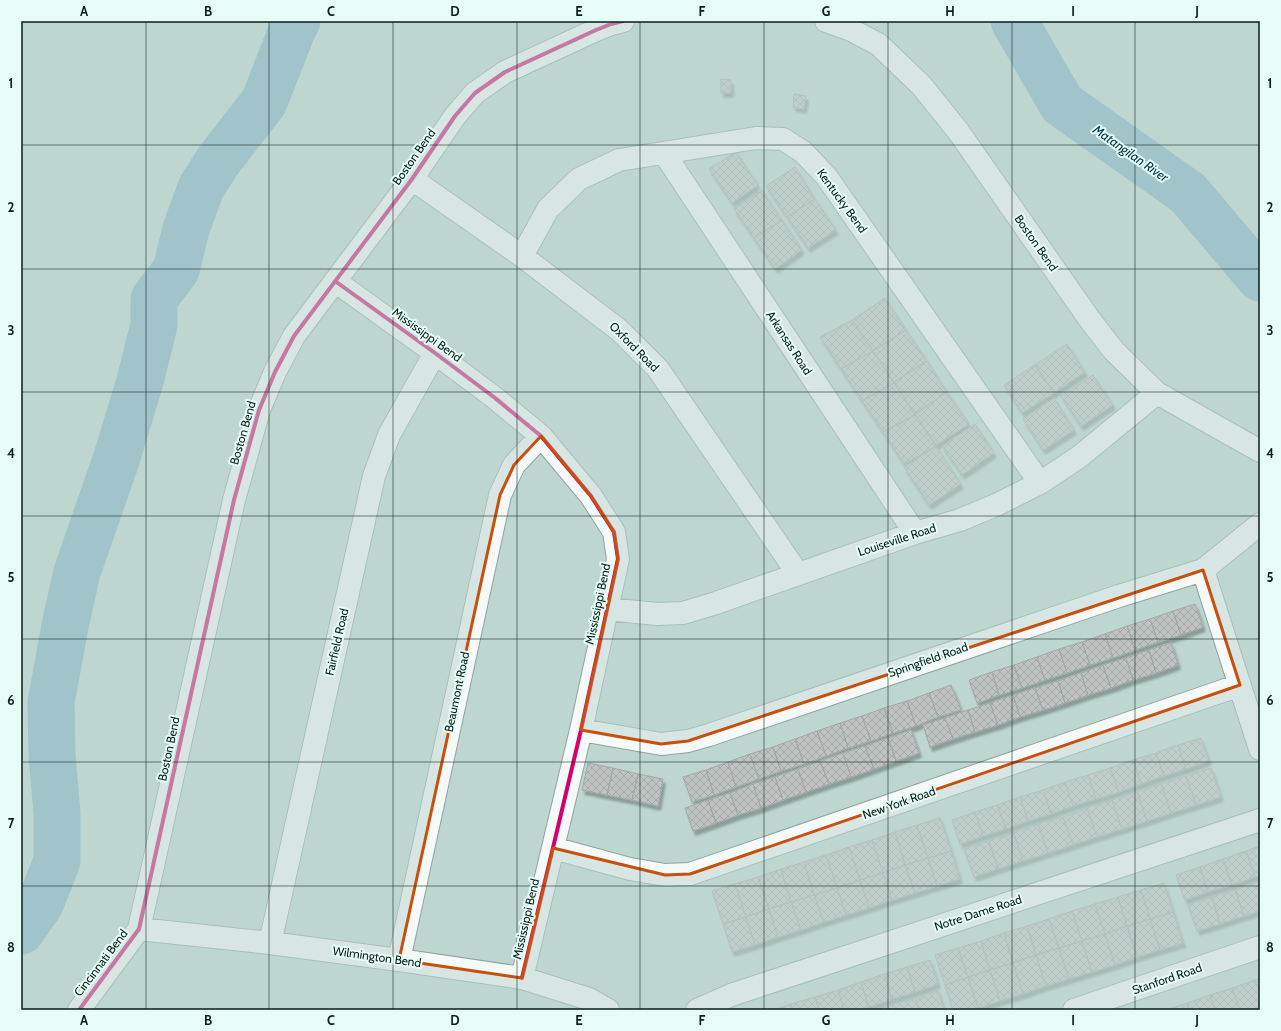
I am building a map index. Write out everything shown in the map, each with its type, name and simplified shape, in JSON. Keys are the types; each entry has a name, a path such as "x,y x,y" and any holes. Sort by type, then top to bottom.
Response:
{"street":[{"name":"Boston Bend","path":"140,929 233,508 259,410 275,372 294,336 412,179 455,116 475,93 505,72 596,30 624,21"},
{"name":"Boston Bend","path":"826,21 851,30 878,44 921,84 958,131 1090,320 1114,351 1157,393 1260,451"},
{"name":"Kentucky Bend","path":"522,256 548,209 579,179 619,160 756,138 783,139 803,152 826,176 1040,483"},
{"name":"Arkansas Road","path":"664,153 915,533"},
{"name":"Oxford Road","path":"412,179 522,256 619,330 658,369 798,574"},
{"name":"Mississippi Bend","path":"335,282 435,353 495,398 541,436 591,496 614,532 618,559 581,730 522,978"},
{"name":"Fairfield Road","path":"270,943 374,476 389,434 435,353"},
{"name":"Louiseville Road","path":"607,609 657,614 683,612 716,603 915,533 960,520 996,505 1040,483 1079,457 1157,393"},
{"name":"Beaumont Road","path":"399,960 500,495 514,465 541,436"},
{"name":"Springfield Road","path":"581,730 660,744 688,741 709,735 1119,596 1203,570 1260,524"},
{"path":"1203,570 1260,749"},
{"name":"New York Road","path":"553,848 630,869 665,875 690,874 1240,686"},
{"name":"Notre Dame Road","path":"697,1010 731,995 1260,820"},
{"name":"Wilmington Bend","path":"140,929 270,943 522,978 589,998 608,1010"},
{"name":"Cincinnati Bend","path":"79,1010 140,929"},
{"name":"Stanford Road","path":"1074,1010 1260,947"}],"highlighted area":[{"path":"541,436 591,496 614,532 618,559 581,730 661,744 688,741 1203,570 1240,685 690,874 665,875 553,848 522,978 399,960 500,495 514,465"}],"building":[{"path":"721,79 731,80 731,93 721,93"},
{"path":"794,94 806,96 804,109 793,107"},
{"path":"736,152 758,185 732,203 709,169"},
{"path":"795,167 815,199 787,217 766,186"},
{"path":"762,190 782,220 754,238 734,209"},
{"path":"815,199 836,230 808,248 787,217"},
{"path":"782,220 802,250 775,269 754,238"},
{"path":"885,298 906,330 873,351 852,320"},
{"path":"852,320 873,351 841,369 820,337"},
{"path":"906,330 927,361 894,382 873,351"},
{"path":"1067,344 1085,372 1054,393 1035,365"},
{"path":"873,351 894,383 862,401 841,369"},
{"path":"927,361 947,392 915,414 894,382"},
{"path":"1035,365 1054,393 1022,413 1004,385"},
{"path":"1093,375 1113,405 1081,426 1061,396"},
{"path":"894,383 915,415 883,432 862,401"},
{"path":"947,392 969,424 936,445 915,414"},
{"path":"1054,398 1074,430 1043,450 1023,419"},
{"path":"915,415 936,446 904,464 883,432"},
{"path":"975,424 994,453 962,475 942,446"},
{"path":"936,446 961,484 929,505 904,467"},
{"path":"1195,604 1203,627 1181,635 1173,611"},
{"path":"1173,611 1181,635 1158,642 1150,619"},
{"path":"1150,619 1158,642 1135,650 1127,626"},
{"path":"1127,626 1135,650 1113,658 1105,634"},
{"path":"1105,634 1113,658 1090,665 1082,642"},
{"path":"1082,642 1090,665 1067,673 1059,649"},
{"path":"1171,643 1178,665 1156,673 1149,650"},
{"path":"1059,649 1067,673 1045,680 1037,657"},
{"path":"1149,650 1156,673 1133,680 1126,658"},
{"path":"1037,657 1045,680 1022,688 1014,665"},
{"path":"1126,658 1133,680 1111,688 1103,665"},
{"path":"1014,665 1022,688 999,695 992,672"},
{"path":"1103,665 1111,688 1088,695 1081,673"},
{"path":"992,672 999,695 977,703 969,680"},
{"path":"1081,673 1088,695 1065,703 1058,681"},
{"path":"1058,681 1065,703 1043,710 1035,688"},
{"path":"951,685 961,710 938,717 929,693"},
{"path":"1035,688 1043,710 1020,717 1013,695"},
{"path":"929,693 938,717 916,726 907,701"},
{"path":"1013,695 1020,717 998,725 990,703"},
{"path":"907,701 916,726 893,733 884,708"},
{"path":"990,703 998,725 975,732 968,710"},
{"path":"884,708 893,733 871,741 862,716"},
{"path":"968,710 975,732 953,739 945,718"},
{"path":"862,716 871,741 848,748 840,723"},
{"path":"945,718 953,739 930,747 923,725"},
{"path":"840,723 848,748 826,756 817,731"},
{"path":"911,730 919,753 896,761 888,738"},
{"path":"817,731 826,756 804,764 795,739"},
{"path":"888,738 896,761 874,769 865,746"},
{"path":"1201,738 1209,761 1186,769 1178,745"},
{"path":"795,739 804,764 781,771 773,747"},
{"path":"1178,745 1186,769 1164,776 1156,753"},
{"path":"865,746 874,769 851,777 843,753"},
{"path":"773,747 781,771 759,779 750,754"},
{"path":"843,753 851,777 829,784 820,761"},
{"path":"1156,753 1164,776 1141,784 1133,760"},
{"path":"750,754 759,779 736,787 728,762"},
{"path":"1133,760 1141,784 1119,792 1110,768"},
{"path":"820,761 829,784 806,792 798,769"},
{"path":"728,762 736,787 714,795 706,770"},
{"path":"588,763 613,768 607,795 582,790"},
{"path":"613,768 638,774 632,800 607,795"},
{"path":"1110,768 1119,792 1096,799 1088,775"},
{"path":"1211,768 1221,797 1196,805 1186,776"},
{"path":"798,769 806,792 783,800 775,777"},
{"path":"706,770 714,795 692,802 683,777"},
{"path":"638,774 663,779 658,806 632,800"},
{"path":"1088,775 1096,799 1073,806 1065,782"},
{"path":"1186,776 1196,805 1171,813 1161,784"},
{"path":"775,777 783,800 761,808 753,784"},
{"path":"1065,782 1073,806 1051,814 1043,790"},
{"path":"753,784 761,808 738,815 730,793"},
{"path":"1161,784 1171,813 1147,821 1137,792"},
{"path":"1043,790 1051,814 1028,821 1020,797"},
{"path":"1137,792 1147,821 1122,829 1112,800"},
{"path":"730,793 738,815 716,823 708,800"},
{"path":"1020,797 1028,821 1006,829 997,805"},
{"path":"708,800 716,823 693,831 685,808"},
{"path":"1112,800 1122,829 1097,837 1087,808"},
{"path":"997,805 1006,829 983,836 975,812"},
{"path":"1087,808 1097,837 1073,845 1063,817"},
{"path":"975,812 983,836 960,844 952,820"},
{"path":"1063,817 1073,845 1048,853 1038,824"},
{"path":"940,818 951,851 928,858 917,825"},
{"path":"1038,824 1048,853 1023,861 1014,833"},
{"path":"917,825 928,858 905,865 895,832"},
{"path":"895,832 905,865 883,873 872,840"},
{"path":"1014,833 1023,861 998,869 989,841"},
{"path":"872,840 883,873 860,880 849,847"},
{"path":"989,841 998,869 974,877 964,849"},
{"path":"1260,846 1260,875 1255,877 1246,851"},
{"path":"849,847 860,880 837,888 826,855"},
{"path":"951,851 960,879 937,886 928,858"},
{"path":"1246,851 1255,877 1232,885 1223,859"},
{"path":"826,855 837,888 814,895 804,862"},
{"path":"928,858 937,886 915,893 905,865"},
{"path":"1223,859 1232,885 1208,892 1200,867"},
{"path":"804,862 814,895 791,902 781,869"},
{"path":"905,865 915,893 892,900 883,873"},
{"path":"1200,867 1208,892 1185,900 1176,875"},
{"path":"781,869 791,902 769,909 758,877"},
{"path":"883,873 892,900 869,908 860,880"},
{"path":"758,877 769,909 746,917 735,884"},
{"path":"860,880 869,908 846,915 837,888"},
{"path":"1258,882 1260,889 1260,911 1244,916 1235,890"},
{"path":"1164,883 1173,912 1150,919 1141,890"},
{"path":"735,884 746,917 723,924 712,891"},
{"path":"837,888 846,915 824,922 814,895"},
{"path":"1141,890 1150,919 1127,926 1118,897"},
{"path":"1235,890 1244,916 1220,924 1212,897"},
{"path":"814,895 824,922 801,930 791,902"},
{"path":"1118,897 1127,926 1105,934 1095,904"},
{"path":"1212,897 1220,924 1197,931 1188,905"},
{"path":"791,902 801,930 778,937 769,909"},
{"path":"1095,904 1105,934 1082,941 1072,911"},
{"path":"769,909 778,937 755,945 746,917"},
{"path":"1072,911 1082,941 1059,948 1049,919"},
{"path":"1173,912 1183,943 1160,950 1150,919"},
{"path":"746,917 755,945 732,952 723,924"},
{"path":"1049,919 1059,948 1036,955 1027,926"},
{"path":"1150,919 1160,950 1137,957 1127,926"},
{"path":"1027,926 1036,955 1013,963 1004,933"},
{"path":"1127,926 1137,957 1115,965 1105,934"},
{"path":"1004,933 1013,963 990,970 981,941"},
{"path":"1105,934 1115,965 1092,972 1082,941"},
{"path":"981,941 990,970 968,977 958,948"},
{"path":"1082,941 1092,972 1069,979 1059,948"},
{"path":"958,948 968,977 945,985 935,955"},
{"path":"1059,948 1069,979 1046,986 1036,955"},
{"path":"1036,955 1046,986 1023,994 1013,963"},
{"path":"930,960 938,984 915,992 907,967"},
{"path":"1013,963 1023,994 1000,1001 990,970"},
{"path":"907,967 915,992 892,999 884,974"},
{"path":"990,970 1000,1001 978,1008 968,977"},
{"path":"884,974 892,999 869,1007 861,982"},
{"path":"968,977 978,1008 972,1010 953,1010 945,985"},
{"path":"1260,979 1260,994 1255,980"},
{"path":"1255,980 1260,994 1260,1010 1240,1010 1232,988"},
{"path":"861,982 869,1007 858,1010 844,1010 838,990"},
{"path":"1232,988 1240,1010 1215,1010 1210,995"},
{"path":"838,990 844,1010 819,1010 815,997"},
{"path":"938,990 944,1010 919,1010 915,998"},
{"path":"1210,995 1215,1010 1189,1010 1187,1003"},
{"path":"815,997 819,1010 793,1010 791,1004"},
{"path":"915,998 919,1010 893,1010 892,1005"},
{"path":"1187,1003 1189,1010 1165,1010"},
{"path":"791,1004 793,1010 773,1010"},
{"path":"892,1005 893,1010 877,1010"}],"waterway":[{"path":"21,931 40,904 57,861 57,813 52,755 51,702 77,572 116,460 140,381 154,325 154,299 176,270 186,229 201,188 218,161 264,102 297,21"},
{"name":"Matangilan River","path":"1014,21 1062,104 1188,193 1260,278"}],"cycle path":[{"path":"79,1010 139,929 234,500 259,410 275,372 294,336 412,179 455,116 475,93 505,72 596,30 623,21"},
{"path":"335,281 495,398 541,436 591,496 614,532 618,559 581,730 522,978"}]}
